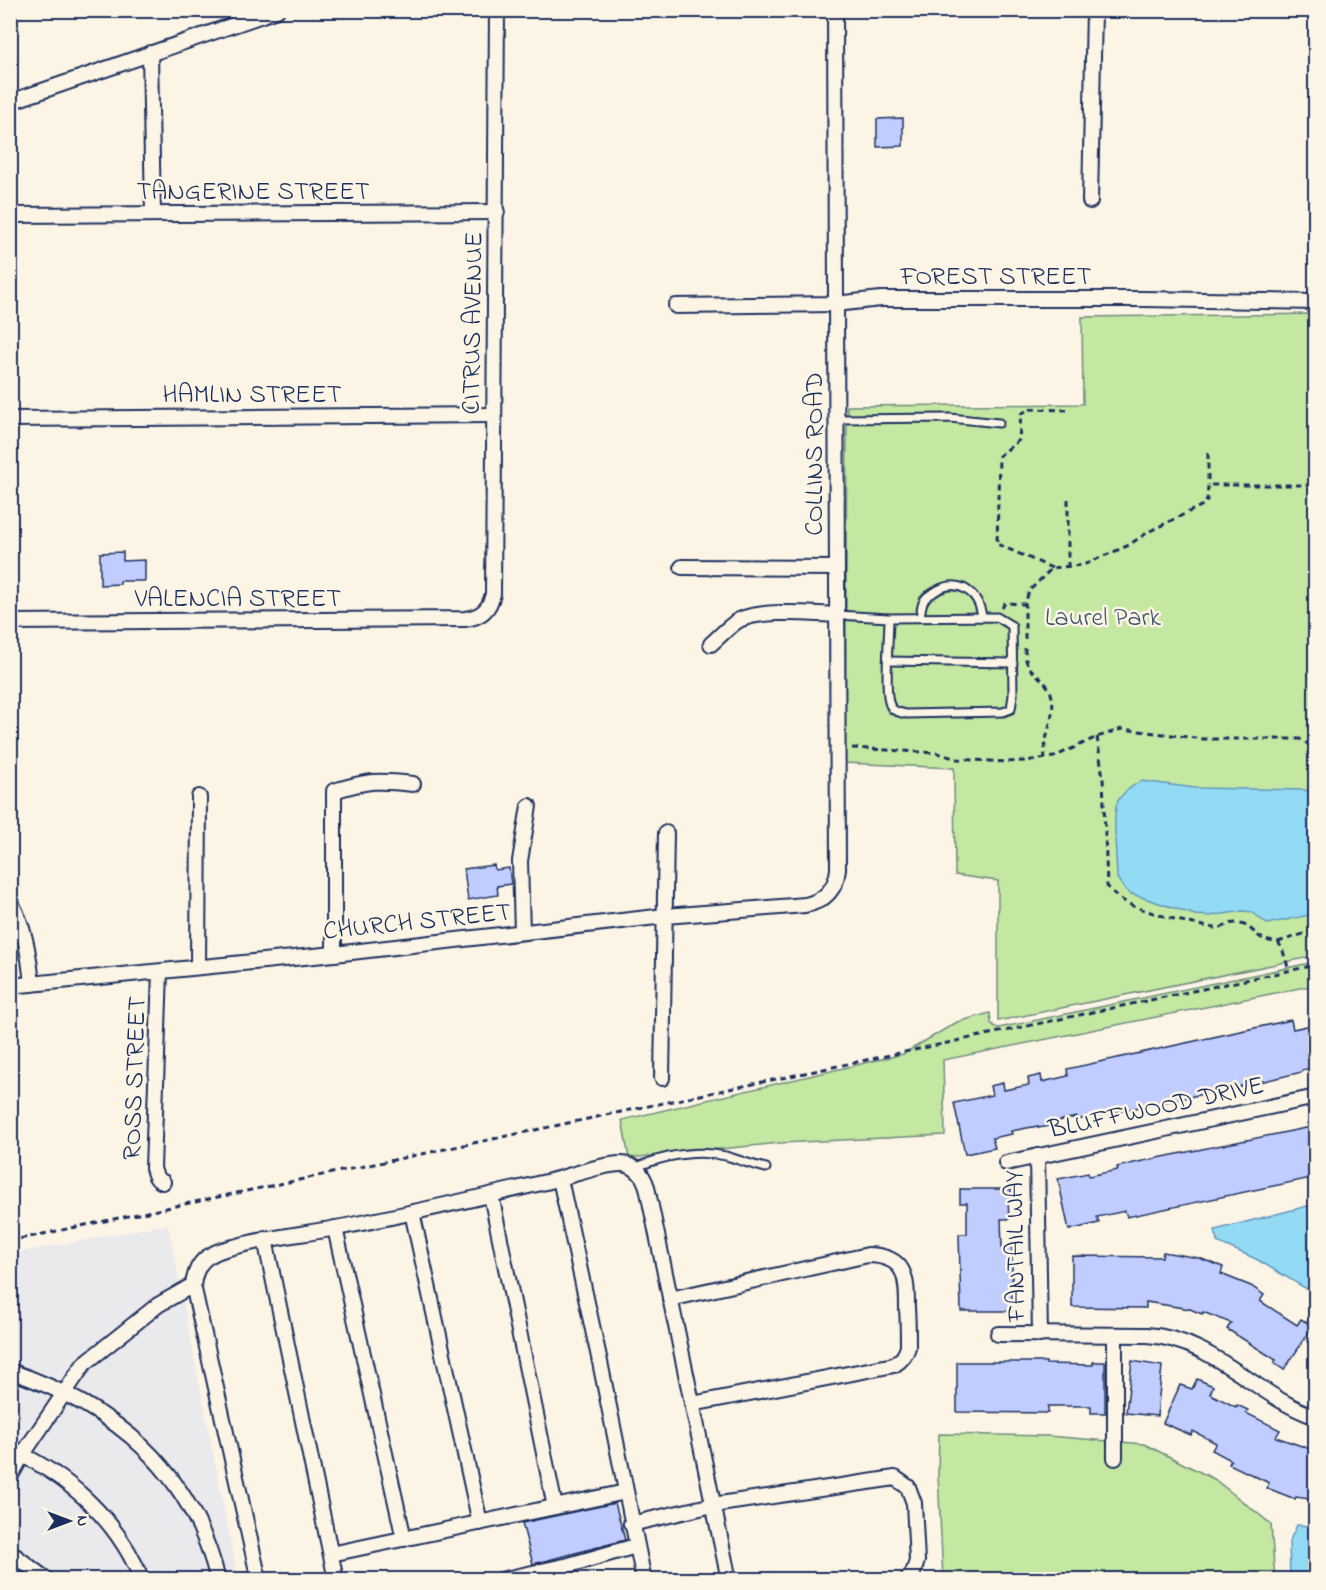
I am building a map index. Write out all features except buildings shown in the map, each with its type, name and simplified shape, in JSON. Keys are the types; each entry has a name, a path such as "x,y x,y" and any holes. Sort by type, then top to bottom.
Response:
{"street":[{"path":"10,102 277,10"},
{"name":"CITRUS AVENUE","path":"465,619 479,616 486,611 493,594 497,10"},
{"name":"COLLINS ROAD","path":"828,895 835,883 838,869 835,10"},
{"path":"1090,201 1094,10"},
{"path":"150,53 153,214"},
{"name":"TANGERINE STREET","path":"10,215 496,212"},
{"name":"FOREST STREET","path":"676,306 835,304 881,299 1143,299 1316,302"},
{"name":"HAMLIN STREET","path":"10,419 494,415"},
{"path":"682,567 837,568"},
{"path":"711,644 734,624 752,616 837,615"},
{"name":"VALENCIA STREET","path":"10,622 465,619"},
{"path":"334,954 334,791 359,783 379,780 413,784"},
{"path":"198,967 199,797"},
{"path":"522,932 520,861 529,806"},
{"path":"662,1078 666,833"},
{"name":"CHURCH STREET","path":"10,986 334,954 665,916 805,904 818,901 828,895"},
{"path":"10,900 26,939 32,984"},
{"name":"ROSS STREET","path":"160,972 153,1168 159,1181 163,1182"},
{"name":"BLUFFWOOD DRIVE","path":"1006,1163 1316,1097"},
{"name":"FANTAIL WAY","path":"1037,1156 1040,1335"},
{"path":"259,1580 193,1285 197,1267 211,1255 265,1239 335,1228 412,1212 560,1179 615,1164 625,1164 640,1172 647,1186 729,1580"},
{"path":"560,1179 644,1580"},
{"path":"491,1195 555,1507"},
{"path":"412,1212 480,1523"},
{"path":"335,1228 404,1539"},
{"path":"265,1239 336,1580"},
{"path":"670,1299 868,1255 879,1255 892,1260 906,1276 908,1347 901,1361 894,1365 692,1404"},
{"path":"10,1477 17,1451 66,1392 84,1364 158,1305 193,1285"},
{"path":"998,1334 1170,1338 1196,1347 1219,1359 1288,1404 1316,1417"},
{"path":"1115,1335 1115,1458"},
{"path":"10,1371 66,1392 135,1438 164,1468 186,1499 201,1528 218,1580"},
{"path":"17,1451 58,1475 78,1490 126,1547 142,1580"},
{"path":"631,1524 713,1506 887,1478 900,1480 908,1487 914,1503 917,1561 913,1573 907,1580"},
{"path":"331,1554 626,1492"},
{"path":"501,1580 569,1565 636,1546"},
{"path":"10,1552 25,1561 47,1580"},
{"path":"569,1565 572,1580"}],"lane":[{"path":"837,419 950,418 999,423"},
{"path":"920,617 926,597 939,588 952,586 966,588 975,597 981,604 982,617"},
{"path":"837,615 889,618 997,617 1012,626 1013,695 1011,708 1003,712 906,714 894,711 889,704 887,688 889,618"},
{"path":"888,661 1013,663"},
{"path":"634,1168 661,1159 700,1152 726,1156 766,1168"}],"path":[{"path":"1067,410 1029,410 1021,414 1019,440 999,456 997,544 1052,568 1083,565 1127,546 1150,531 1205,504 1208,485 1208,453"},
{"path":"1208,485 1316,485"},
{"path":"1068,499 1068,565"},
{"path":"1045,759 1043,750 1052,715 1052,697 1047,684 1027,665 1025,604 1029,591 1052,568"},
{"path":"997,617 1005,603 1025,604"},
{"path":"838,748 937,753 957,759 1006,762 1054,757 1097,737 1122,729 1204,739 1300,739 1316,749"},
{"path":"1097,737 1103,778 1107,886 1123,901 1152,913 1203,926 1219,928 1231,923 1243,924 1256,936 1269,942 1278,942 1316,930"},
{"path":"1278,942 1289,970"},
{"path":"10,1241 1316,965"}],"shaded area":[{"path":"168,1224 238,1579 11,1580 11,1254"}],"green space":[{"name":"Laurel Park","path":"1315,314 1315,956 998,1021 998,881 955,875 954,768 845,763 847,406 1083,404 1082,317"},
{"path":"1315,962 1315,985 943,1060 945,1135 780,1143 629,1158 622,1120 903,1054 957,1022 990,1013 991,1023 999,1028"},
{"path":"939,1434 1048,1436 1144,1444 1214,1479 1271,1524 1275,1579 943,1579 938,1474"}],"water":[{"path":"1141,781 1195,788 1305,790 1316,798 1314,914 1267,924 1252,912 1195,915 1129,893 1117,878 1116,809 1121,796"},
{"path":"1315,1204 1315,1294 1256,1259 1217,1242 1215,1230"},
{"path":"1297,1525 1315,1526 1315,1579 1290,1579 1289,1542"}]}
